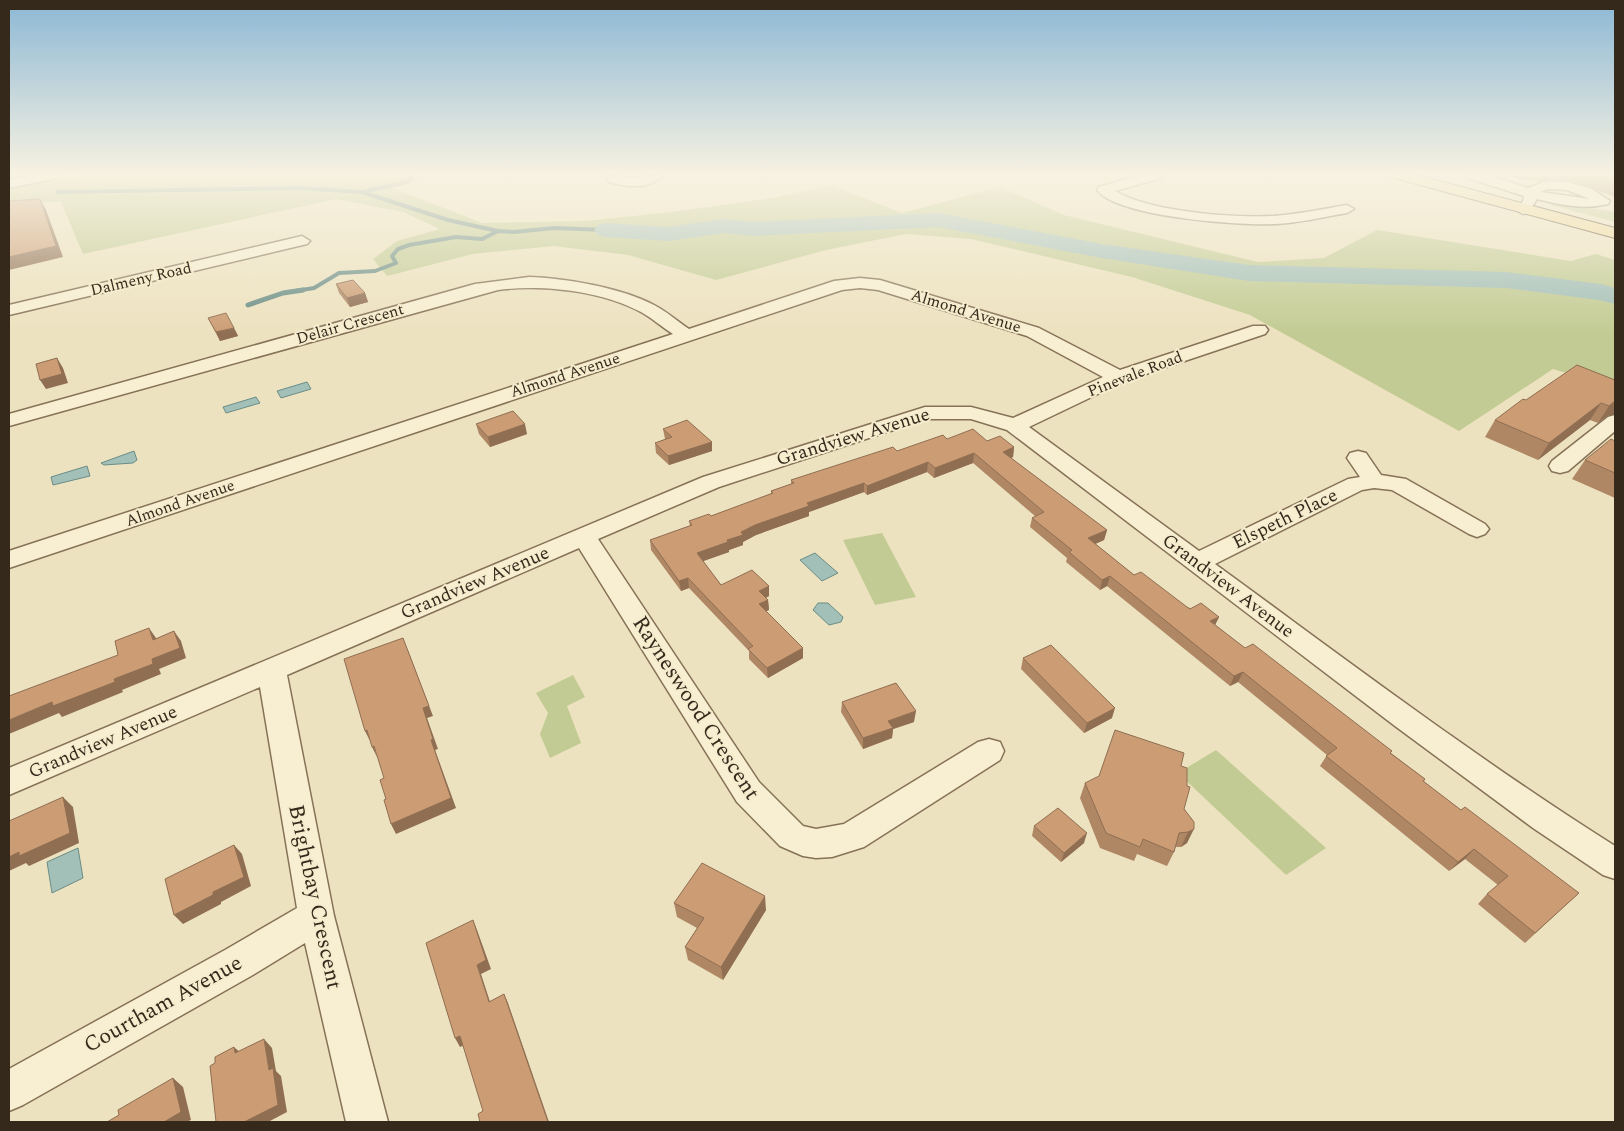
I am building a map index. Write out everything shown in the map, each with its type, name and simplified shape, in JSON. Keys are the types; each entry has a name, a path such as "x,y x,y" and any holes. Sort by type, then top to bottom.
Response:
{"main road":[{"path":"1594,228 1615,233"}],"street":[{"name":"Dalmeny Road","path":"9,310 302,240"},
{"name":"Delair Crescent","path":"9,420 507,282 565,283 633,302 651,310 687,336"},
{"name":"Almond Avenue","path":"9,560 454,411 840,285 860,283 880,285 1033,332 1118,377"},
{"name":"Pinevale Road","path":"1014,426 1118,377 1259,330"},
{"name":"Grandview Avenue","path":"9,782 711,482 755,466 925,413 950,410 970,411 991,416 1014,426 1094,488 1198,562 1405,718 1544,818 1615,864"},
{"path":"1560,466 1615,421"},
{"path":"1594,438 1615,448"},
{"path":"1358,458 1374,481"},
{"name":"Elspeth Place","path":"1198,562 1356,484 1374,481 1398,484 1477,529"},
{"name":"Rayneswood Crescent","path":"582,537 585,538 748,792 776,825 795,839 815,845 836,842 852,837 989,751"},
{"name":"Brightbay Crescent","path":"272,671 316,916 367,1122"},
{"name":"Courtham Avenue","path":"9,1091 238,963 316,916"}],"green space":[{"path":"72,228 204,228 83,254"},
{"path":"437,228 1117,228 1258,262 1324,258 1377,230 1571,261 1596,254 1615,260 1615,388 1553,369 1459,431 1250,315 1132,277 971,239 906,234 826,250 716,280 628,255 554,246 473,254 387,276 373,259 397,241 440,229"},
{"path":"882,533 916,597 875,605 843,540"},
{"path":"573,675 585,697 567,706 581,743 550,758 540,734 548,713 536,693"},
{"path":"1216,750 1326,848 1286,875 1178,773"}],"water":[{"path":"307,382 311,389 281,398 277,391"},
{"path":"256,397 260,403 226,413 223,407"},
{"path":"134,451 137,460 133,463 104,465 101,463"},
{"path":"87,466 90,476 53,485 51,477"},
{"path":"815,553 838,573 822,581 800,560"},
{"path":"818,603 828,603 843,617 841,622 829,625 813,610"},
{"path":"78,848 83,878 52,893 47,862"}],"building":[{"path":"9,228 50,228 56,246 9,257"},
{"path":"353,280 365,293 347,298 336,284"},
{"path":"226,313 234,328 216,332 208,318"},
{"path":"57,358 62,374 40,380 36,364"},
{"path":"1577,365 1615,380 1615,401 1609,406 1601,403 1549,443 1495,420 1523,399 1526,400"},
{"path":"513,411 525,424 488,437 476,424"},
{"path":"687,420 712,442 668,456 655,443 672,437 663,429"},
{"path":"973,429 987,441 1000,436 1014,447 1003,452 1107,530 1088,538 1134,575 1141,572 1190,609 1201,603 1219,617 1210,621 1245,648 1253,644 1392,751 1390,753 1425,779 1423,781 1461,810 1465,807 1579,893 1535,933 1487,894 1508,876 1474,849 1458,862 1326,756 1337,748 1243,672 1234,676 1110,576 1102,580 1069,552 1072,550 1032,518 1044,512 974,453 935,468 928,462 867,486 864,483 807,503 809,506 755,525 741,532 743,535 697,553 721,585 752,570 769,586 759,591 768,600 759,604 803,648 767,668 748,649 753,646 688,578 679,581 650,540 692,525 689,521 709,514 711,516 773,493 771,491 794,483 791,480 893,447 897,451 943,435 947,439"},
{"path":"1611,439 1615,441 1615,473 1585,460"},
{"path":"149,628 153,640 174,631 180,648 152,659 153,664 114,679 115,682 53,706 52,702 9,720 9,696 118,655 115,641"},
{"path":"403,638 429,706 423,708 433,739 431,740 451,798 391,824 380,780 384,778 374,746 372,747 367,730 365,731 344,659"},
{"path":"1051,645 1115,708 1087,723 1023,658"},
{"path":"896,683 916,711 888,721 893,728 863,738 842,702"},
{"path":"1115,730 1184,753 1181,766 1187,768 1187,786 1190,787 1184,809 1194,822 1194,829 1179,833 1174,852 1143,839 1140,847 1106,833 1085,783 1099,776"},
{"path":"63,797 70,833 19,856 19,852 9,857 9,821"},
{"path":"1058,808 1087,833 1064,853 1034,826"},
{"path":"234,845 244,877 213,892 213,895 174,915 165,879"},
{"path":"702,863 765,896 721,967 685,947 704,918 674,903"},
{"path":"473,920 486,960 477,965 489,1002 504,994 548,1122 480,1122 478,1114 483,1111 460,1036 455,1038 426,943"},
{"path":"264,1039 269,1070 273,1068 278,1105 244,1122 216,1122 210,1066 215,1063 215,1057 234,1047 235,1053"},
{"path":"173,1078 181,1112 164,1122 107,1122 119,1115 118,1110"}],"waterway":[{"path":"483,228 498,231"},
{"path":"498,231 514,232 554,228 606,230"},
{"path":"606,230 668,234 711,228"},
{"path":"741,228 779,228"},
{"path":"979,228 1102,251 1249,273 1506,280 1601,292 1615,296"},
{"path":"295,291 314,288 339,273 375,271 396,263 392,256 398,249 409,245 456,237 482,239 498,231"},
{"path":"248,305 283,293 303,290"}]}
